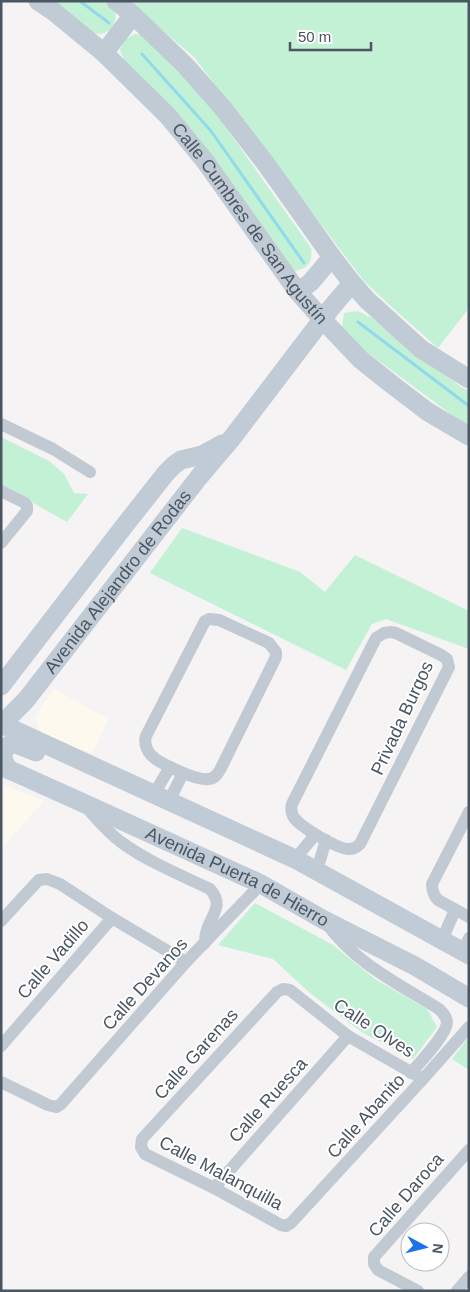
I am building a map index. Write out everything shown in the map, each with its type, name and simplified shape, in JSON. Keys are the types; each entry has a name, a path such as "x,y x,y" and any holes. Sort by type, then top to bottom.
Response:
{"street":[{"name":"Calle Cumbres de San Agustín","path":"38,1 104,53 168,116 205,161 298,292 360,359 428,412 469,436"},
{"path":"116,1 185,65 222,107 266,164 332,257 367,300 421,349 469,379"},
{"path":"104,53 133,15"},
{"path":"298,292 311,282 332,257"},
{"name":"Avenida Alejandro de Rodas","path":"2,724 26,700 352,283"},
{"path":"337,335 335,323 348,304 353,300 367,300"},
{"path":"1,424 53,449 90,472"},
{"name":"Avenida Alejandro de Rodas","path":"1,686 174,464 181,460 202,455 232,438"},
{"path":"188,458 194,461 198,468 200,474 198,478"},
{"path":"1,492 25,503 27,511 1,543"},
{"path":"125,525 148,543"},
{"path":"209,619 219,620 269,643 276,652 276,657 217,775 208,780 183,773 151,756 146,748 146,736 205,621 209,619"},
{"name":"Privada Burgos","path":"384,632 396,633 447,659 449,667 360,844 352,849 345,849 321,837 293,817 292,804 376,638 384,632"},
{"path":"26,700 25,714 29,727 36,739"},
{"path":"2,724 295,859 442,940 467,948"},
{"path":"5,768 2,760 2,751 7,745 13,743 22,745 69,767 80,769 97,768"},
{"path":"162,797 170,767"},
{"name":"Avenida Puerta de Hierro","path":"5,768 261,884 324,920 415,966 469,998"},
{"path":"162,797 183,773"},
{"path":"82,802 105,829 121,842 140,854 210,889 217,899 217,904 207,928 205,943"},
{"path":"469,812 432,884 434,896 469,917"},
{"path":"295,859 321,837"},
{"path":"317,870 321,837"},
{"path":"1,921 39,880 46,880 60,884 112,918 186,962"},
{"name":"Calle Devanos","path":"1,1082 48,1106 61,1104 186,962 261,884"},
{"path":"442,940 455,910"},
{"name":"Calle Vadillo","path":"1,1046 112,918"},
{"name":"Calle Abanito","path":"324,920 337,938 358,957 439,1009 447,1020 442,1035 411,1072"},
{"name":"Calle Olves","path":"283,989 290,990 348,1036 423,1079"},
{"name":"Calle Garenas","path":"141,1147 142,1139 277,992 283,989"},
{"name":"Calle Abanito","path":"286,1226 291,1223 469,1027"},
{"name":"Calle Ruesca","path":"214,1188 348,1036"},
{"name":"Calle Malanquilla","path":"141,1147 145,1154 286,1226"},
{"name":"Calle Daroca","path":"418,1291 378,1270 374,1264 374,1257 469,1150"},
{"path":"457,1291 469,1277"}],"shaded area":[{"path":"54,689 109,719 93,753 47,737 39,729 35,718"},
{"path":"1,783 44,801 1,849"}],"green space":[{"path":"49,1 106,1 114,9 116,17 114,25 105,33 93,33"},
{"path":"128,1 469,1 469,308 438,348 364,281 194,57"},
{"path":"135,34 143,35 196,85 311,248 311,258 306,267 293,271 124,60 120,50 124,40"},
{"path":"358,311 372,318 461,387 469,391 469,427 341,333 344,313"},
{"path":"1,437 49,461 64,474 74,493 88,494 67,522 1,485"},
{"path":"182,528 300,572 325,592 355,555 469,611 469,649 386,619 372,624 346,670 150,573"},
{"path":"255,903 333,945 375,979 427,1009 437,1027 413,1059 363,1033 311,994 273,959 218,945"},
{"path":"469,1037 469,1070 452,1059"}],"waterway":[{"path":"80,1 109,23"},
{"path":"142,54 211,131 304,263"},
{"path":"358,322 469,406"}]}
